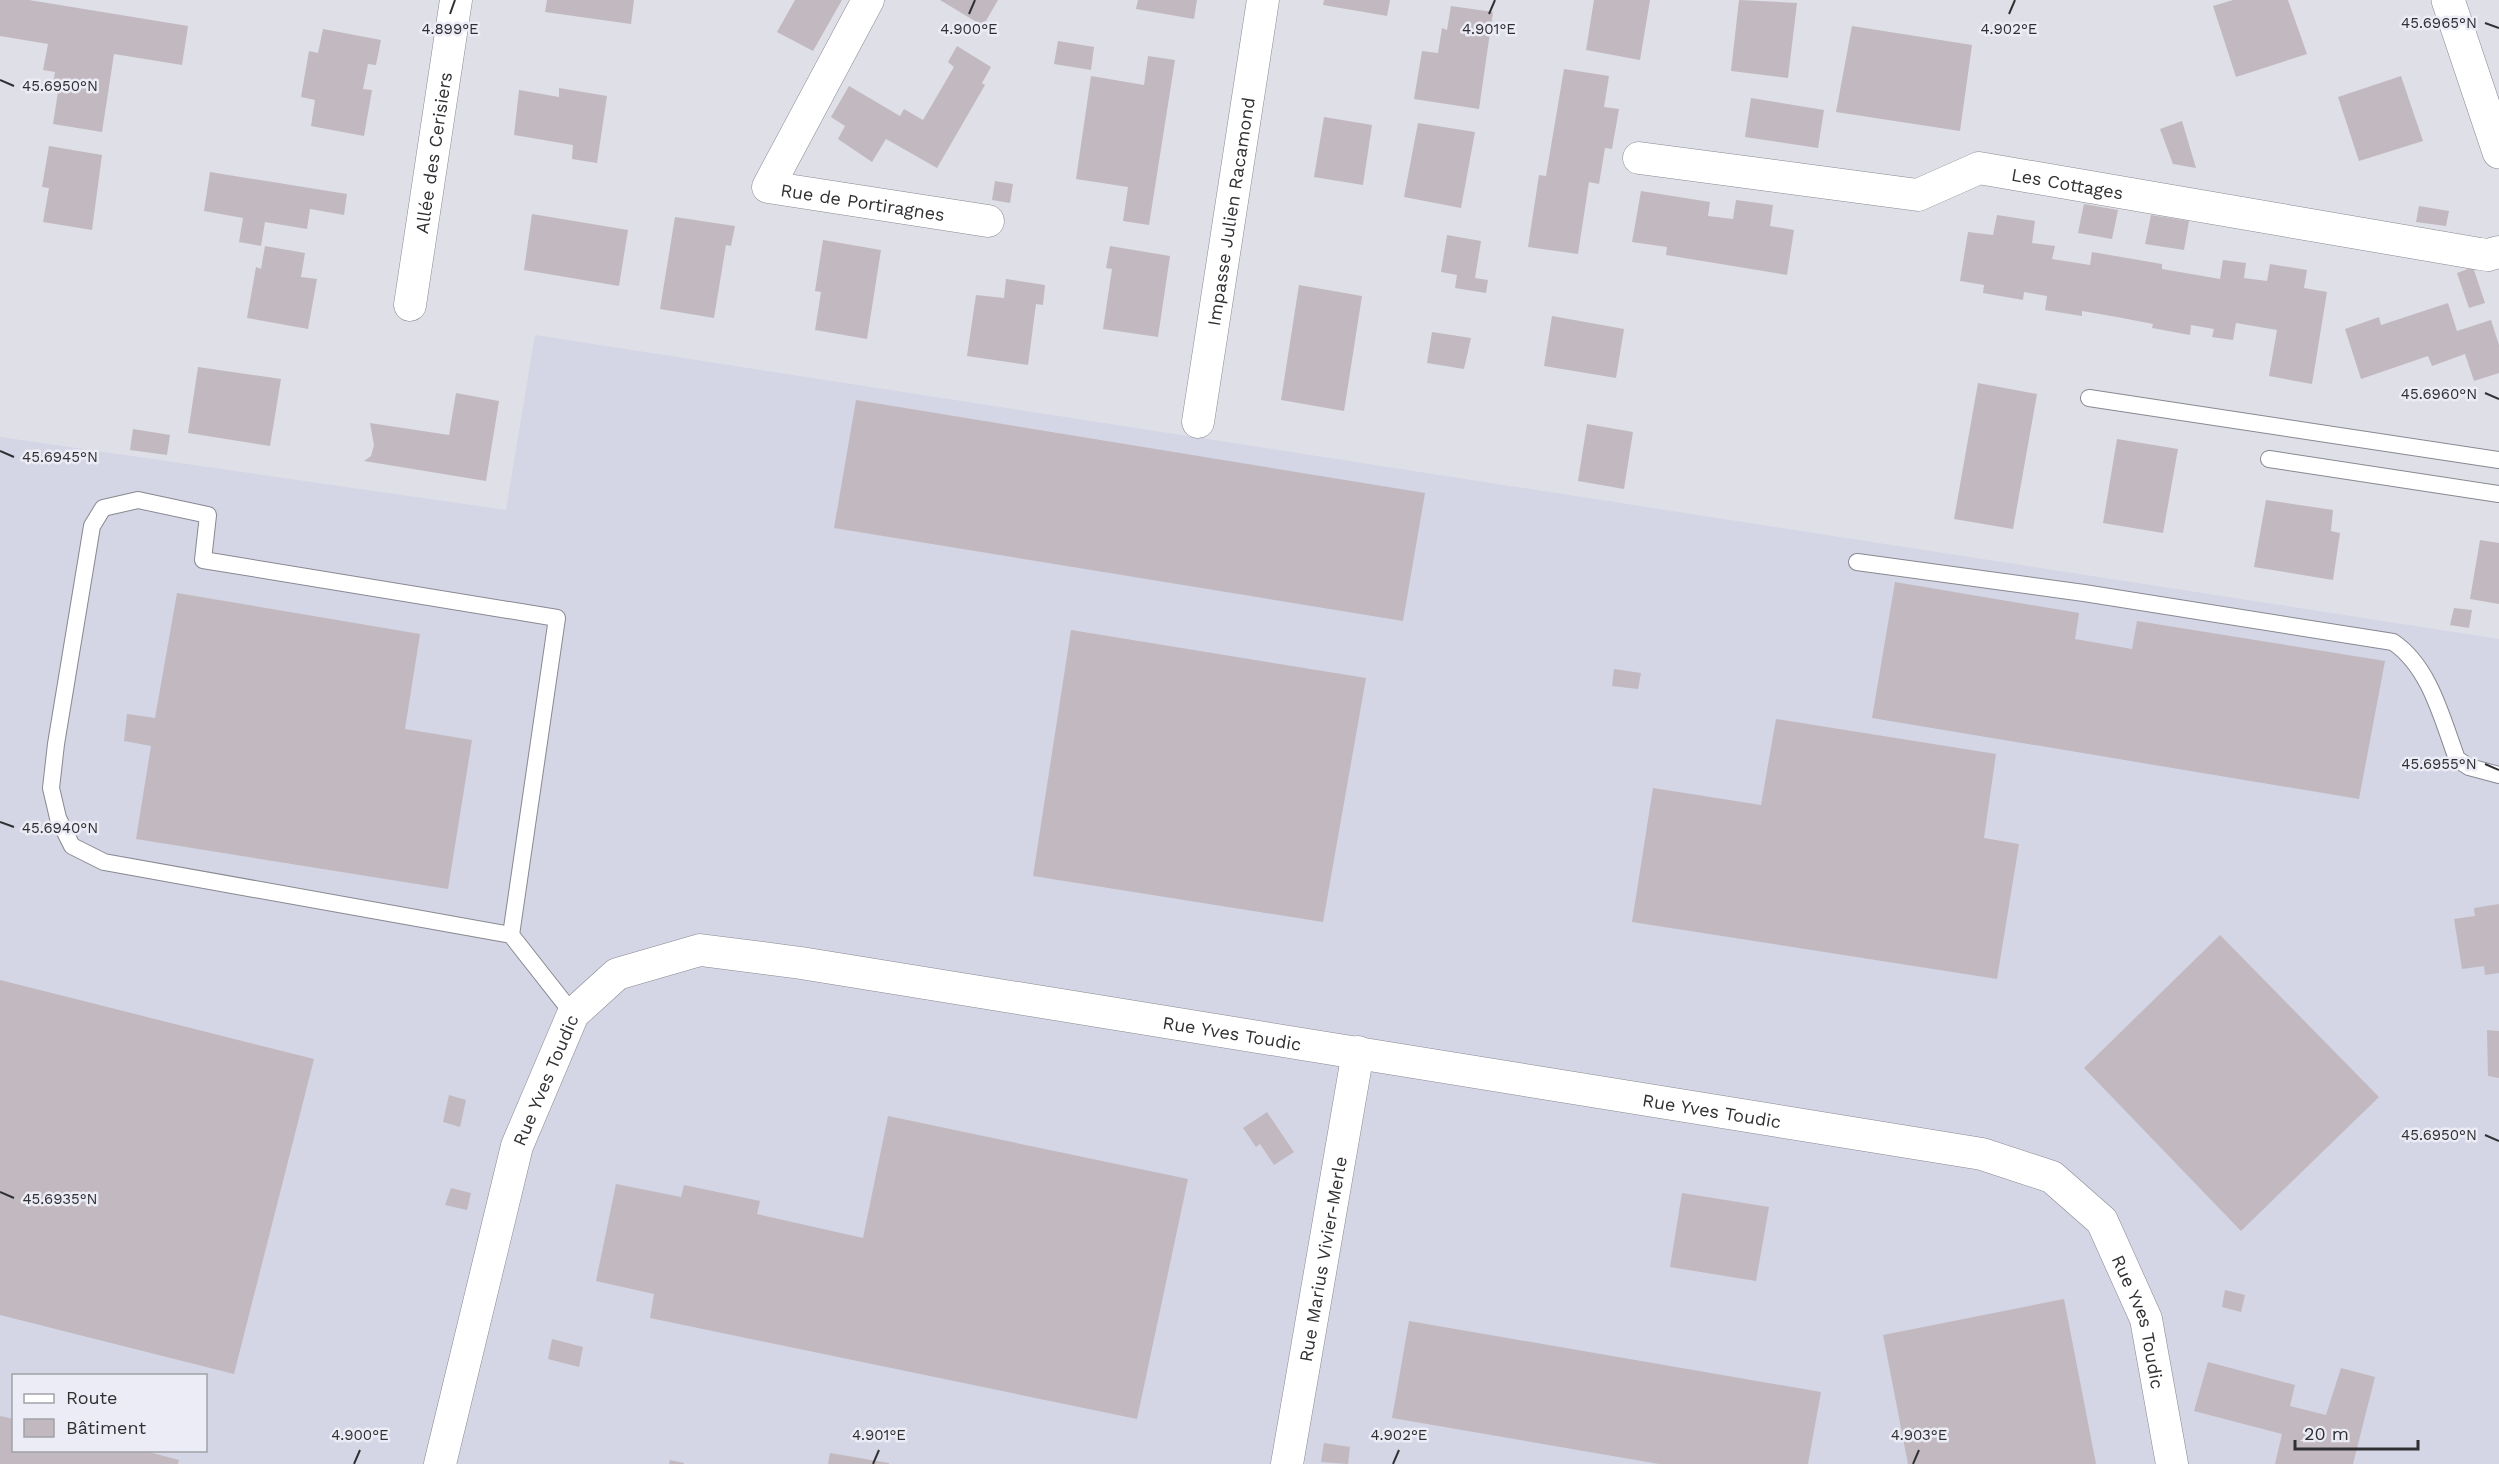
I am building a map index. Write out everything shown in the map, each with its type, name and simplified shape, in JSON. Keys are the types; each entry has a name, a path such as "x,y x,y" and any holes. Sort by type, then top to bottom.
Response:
{"street":[{"name":"Allée des Cerisiers","path":"410,305 456,0"},
{"name":"Rue de Portiragnes","path":"868,0 768,187 988,221"},
{"name":"Impasse Julien Racamond","path":"1198,422 1263,0"},
{"path":"2448,0 2499,152"},
{"name":"Les Cottages","path":"1639,158 1918,195 1979,168 2480,254 2499,252"},
{"name":"Rue Yves Toudic","path":"440,1464 517,1146 573,1014 617,974 700,950 801,963 1982,1154 2052,1177 2102,1221 2146,1319 2172,1464"},
{"name":"Rue Marius Vivier-Merle","path":"1287,1464 1358,1052"}],"lane":[{"path":"2089,398 2499,460"},
{"path":"2269,459 2499,494"},
{"path":"511,935 557,618 203,560 208,515 138,500 103,508 92,526 56,744 51,788 58,818 72,846 104,862 511,935 573,1014"},
{"path":"1857,562 2084,593 2393,642 2404,650 2423,675 2457,759 2469,767 2499,775"}],"shaded area":[{"path":"535,335 2499,639 2499,1464 0,1464 0,437 506,510"}],"building":[{"path":"0,0 29,0 188,26 182,65 114,54 102,132 53,124 58,92 52,91 55,72 43,70 48,44 0,36"},
{"path":"547,0 634,0 631,24 545,12"},
{"path":"795,0 842,0 813,51 777,32"},
{"path":"940,0 998,0 983,26"},
{"path":"1138,0 1197,0 1194,19 1136,9"},
{"path":"1324,0 1390,0 1387,16 1323,5"},
{"path":"1594,0 1650,0 1640,60 1586,50"},
{"path":"1739,0 1797,3 1788,78 1731,71"},
{"path":"2233,0 2288,0 2307,54 2236,77 2213,6"},
{"path":"1451,6 1493,12 1479,109 1414,99 1422,51 1438,53 1442,28 1447,30"},
{"path":"1852,26 1972,45 1960,131 1836,112"},
{"path":"323,29 381,40 376,65 368,64 363,89 372,90 364,136 311,126 315,100 301,97 309,51 318,53"},
{"path":"1058,41 1094,47 1091,70 1054,64"},
{"path":"957,46 991,67 982,83 985,85 937,168 886,139 872,162 838,139 845,126 831,117 849,86 900,116 904,109 923,120 954,67 948,62"},
{"path":"1148,56 1175,60 1149,225 1123,221 1128,187 1076,179 1091,76 1144,85"},
{"path":"1564,69 1609,76 1604,107 1619,109 1612,149 1605,148 1599,184 1589,182 1578,254 1528,247 1539,175 1546,176"},
{"path":"2401,76 2423,141 2359,161 2338,97"},
{"path":"559,88 607,96 597,163 572,159 573,145 514,135 519,90 559,97"},
{"path":"1751,98 1824,110 1818,148 1745,137"},
{"path":"1324,117 1372,125 1363,185 1314,177"},
{"path":"2182,121 2196,168 2173,164 2160,129"},
{"path":"1418,123 1475,132 1461,208 1404,197"},
{"path":"49,146 102,155 92,230 43,222 49,188 42,187"},
{"path":"210,172 347,194 344,215 310,209 307,229 265,222 261,246 239,242 243,218 204,211"},
{"path":"995,181 1013,184 1010,203 992,200"},
{"path":"1641,191 1710,202 1708,216 1733,219 1736,200 1773,205 1770,226 1794,230 1787,275 1666,255 1667,247 1632,242"},
{"path":"2084,204 2118,210 2112,239 2078,233"},
{"path":"2419,206 2449,211 2446,226 2416,222"},
{"path":"532,214 628,230 619,286 524,270"},
{"path":"1997,215 2035,221 2032,243 2055,246 2052,259 2090,265 2092,252 2162,264 2162,269 2220,279 2223,260 2246,263 2244,278 2267,281 2270,264 2307,270 2304,288 2327,292 2312,384 2269,376 2277,330 2236,323 2233,340 2212,337 2214,329 2191,325 2190,335 2152,328 2153,324 2117,317 2082,311 2082,316 2045,310 2047,296 2024,292 2023,300 1983,293 1984,285 1960,281 1968,232 1993,235"},
{"path":"2151,215 2189,221 2184,250 2145,244"},
{"path":"675,217 735,226 731,246 726,245 714,318 660,309"},
{"path":"1447,235 1481,241 1475,278 1488,280 1486,293 1455,288 1457,275 1441,272"},
{"path":"823,240 881,250 867,339 815,330 821,292 815,291"},
{"path":"265,246 305,253 301,277 317,279 308,329 247,318 256,267 261,269"},
{"path":"1110,246 1170,256 1158,337 1103,329 1112,269 1106,268"},
{"path":"2473,267 2485,303 2469,308 2457,273"},
{"path":"1006,279 1045,285 1043,305 1036,304 1028,365 967,356 976,295 1004,298"},
{"path":"1299,285 1362,296 1344,411 1281,400"},
{"path":"2448,303 2457,331 2491,320 2499,345 2499,373 2474,381 2465,354 2432,366 2428,356 2361,379 2345,329 2379,317 2381,325"},
{"path":"1552,316 1624,329 1616,378 1544,366"},
{"path":"1432,332 1471,338 1464,369 1427,363"},
{"path":"198,367 281,379 270,446 188,433"},
{"path":"1978,383 2037,394 2013,529 1954,519"},
{"path":"456,393 499,401 486,481 364,461 371,456 374,445 370,423 449,435"},
{"path":"856,400 1425,493 1403,621 834,528"},
{"path":"1587,424 1633,432 1624,489 1578,481"},
{"path":"133,429 170,435 167,455 130,450"},
{"path":"2117,439 2178,449 2163,533 2103,523"},
{"path":"2266,500 2333,510 2331,531 2340,533 2333,580 2254,567"},
{"path":"2480,540 2499,543 2499,604 2470,599"},
{"path":"1895,582 2079,613 2075,639 2132,649 2137,621 2385,661 2359,799 1872,718"},
{"path":"177,593 420,634 405,729 472,740 448,889 136,839 151,746 124,741 127,714 155,718"},
{"path":"2454,608 2472,610 2469,628 2450,625"},
{"path":"1071,630 1366,678 1323,922 1033,876"},
{"path":"1614,669 1641,673 1638,689 1612,686"},
{"path":"1776,719 1996,754 1984,838 2019,844 1997,979 1632,922 1653,788 1761,805"},
{"path":"2499,904 2499,973 2485,975 2484,966 2462,969 2454,919 2475,916 2474,908"},
{"path":"2220,935 2379,1097 2241,1231 2084,1068"},
{"path":"0,980 314,1059 234,1374 0,1315"},
{"path":"2487,1030 2499,1031 2499,1078 2488,1076"},
{"path":"449,1095 466,1100 460,1127 443,1122"},
{"path":"1267,1112 1294,1152 1274,1165 1260,1144 1256,1147 1243,1128"},
{"path":"888,1116 1188,1179 1137,1419 650,1318 654,1294 596,1281 616,1184 681,1197 684,1185 760,1201 757,1214 863,1238"},
{"path":"451,1188 471,1193 467,1210 445,1205"},
{"path":"1682,1193 1769,1207 1756,1281 1670,1267"},
{"path":"2225,1290 2245,1295 2241,1312 2222,1307"},
{"path":"2064,1299 2096,1464 1908,1464 1883,1335"},
{"path":"1409,1321 1821,1392 1808,1464 1659,1464 1392,1418"},
{"path":"552,1339 583,1347 579,1367 548,1359"},
{"path":"2208,1362 2295,1385 2290,1406 2326,1415 2341,1368 2375,1377 2353,1464 2275,1464 2282,1434 2194,1411"},
{"path":"0,1416 12,1419 12,1452 149,1452 179,1460 178,1464 0,1464"},
{"path":"1324,1443 1350,1447 1348,1464 1321,1462"},
{"path":"830,1453 889,1463 889,1464 828,1464"},
{"path":"670,1460 684,1463 684,1464 669,1464"}]}
